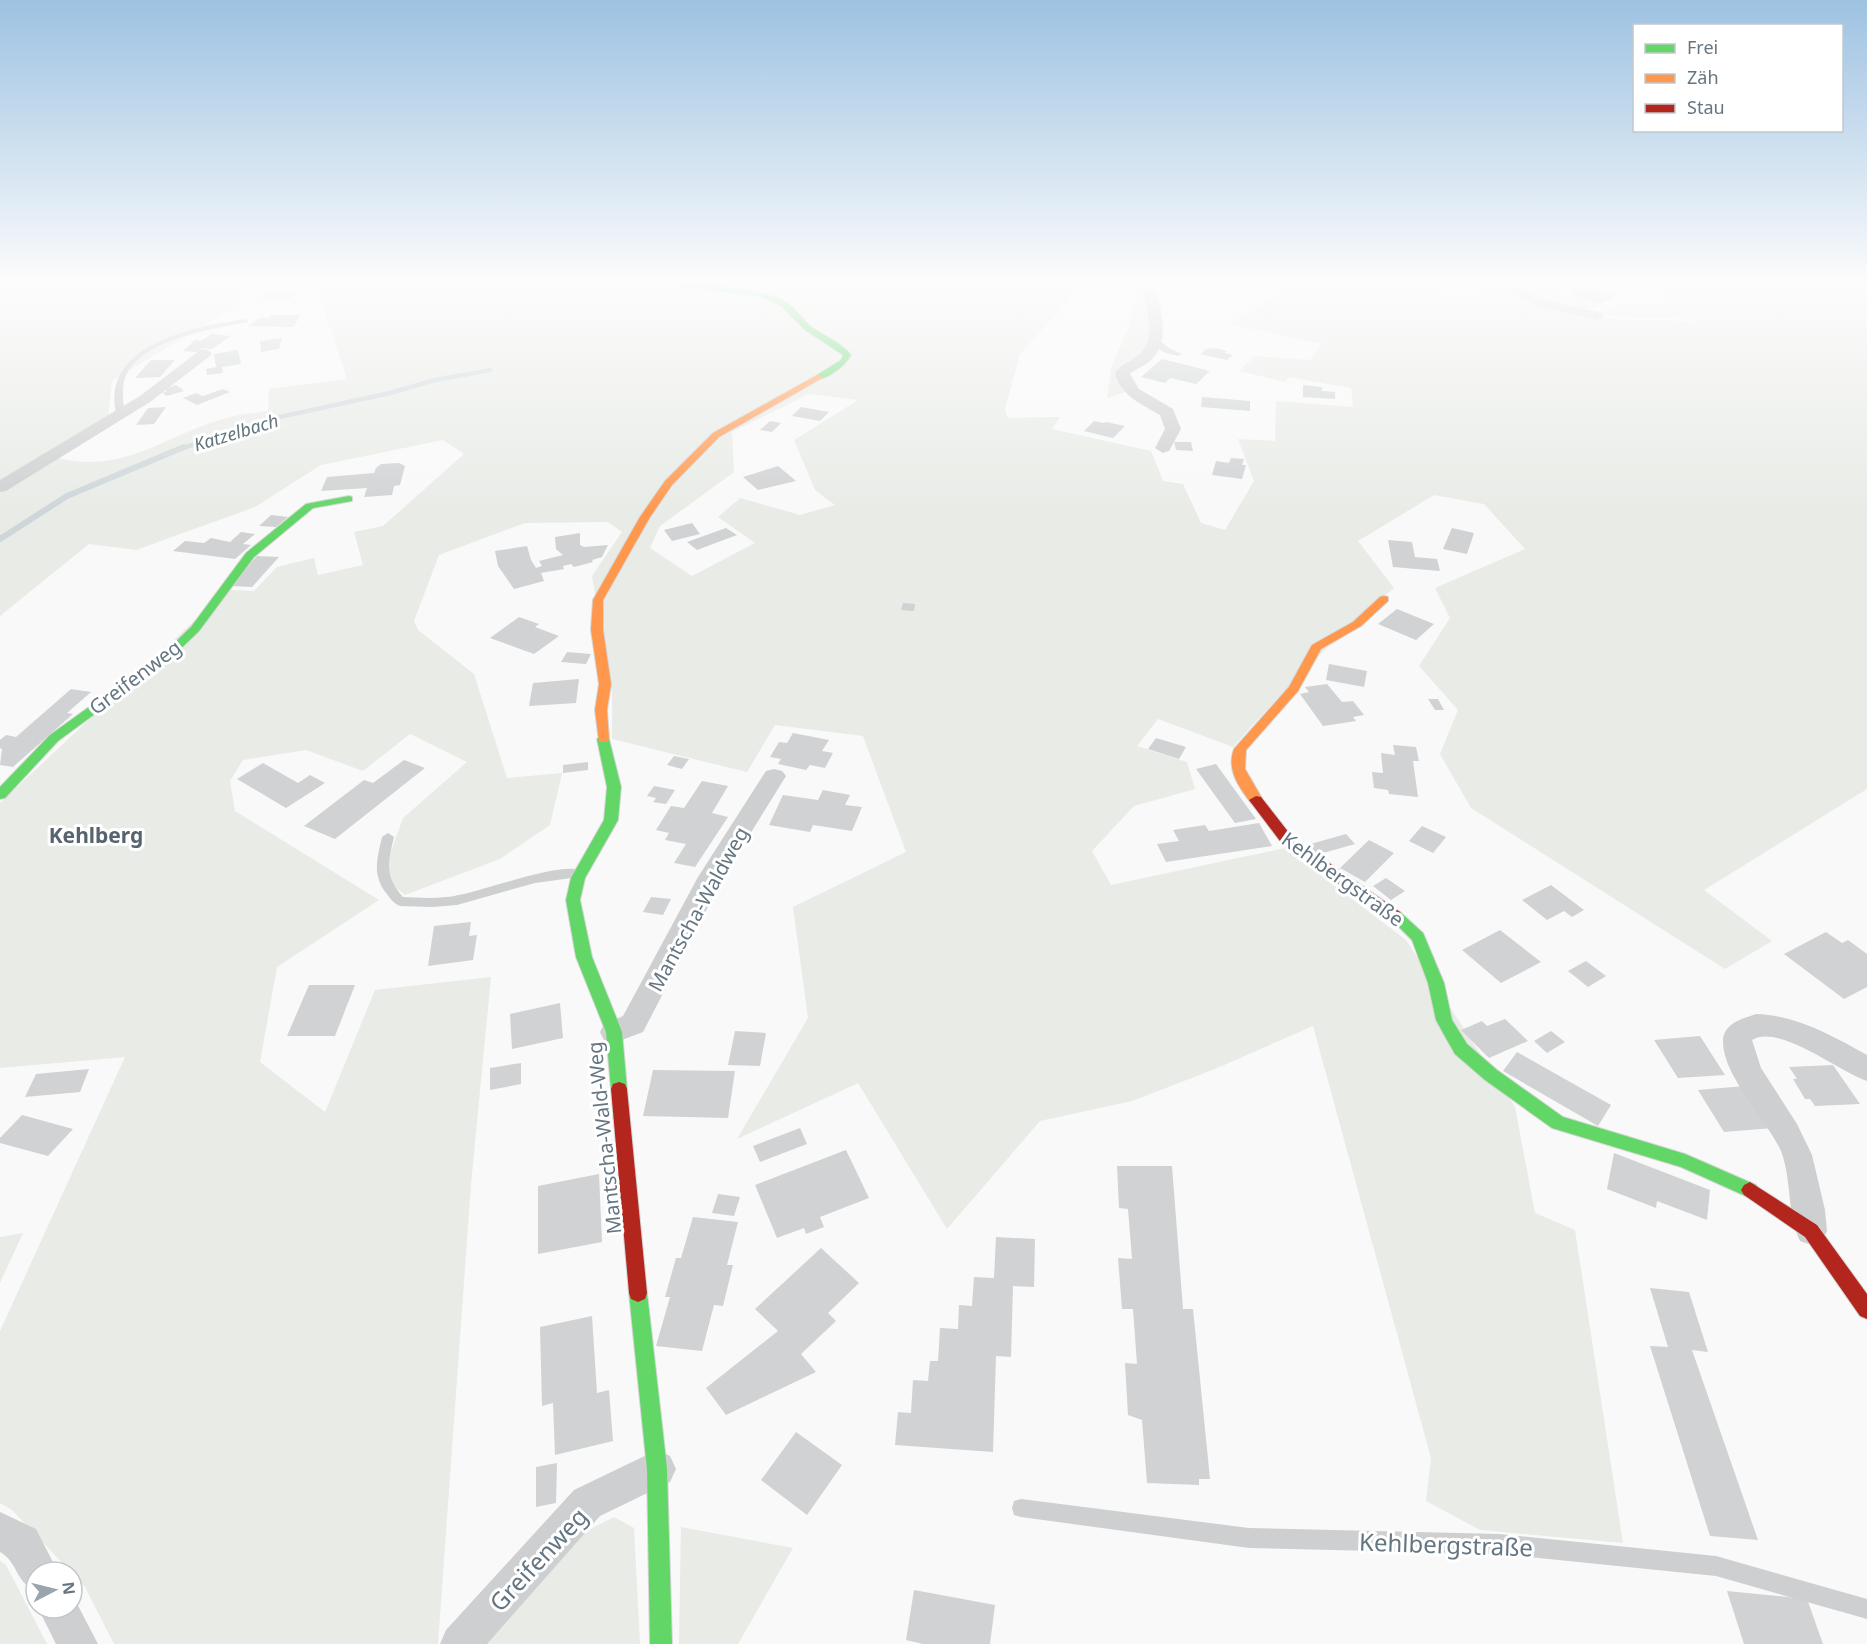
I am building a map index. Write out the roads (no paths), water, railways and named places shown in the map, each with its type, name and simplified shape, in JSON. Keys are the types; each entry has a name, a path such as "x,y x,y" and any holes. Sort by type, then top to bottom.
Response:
{"street":[{"path":"0,487 145,399 196,360"},
{"name":"Mantscha-Wald-Weg","path":"661,1644 657,1469 648,1402 614,1032 584,957 575,920 573,900 581,873 611,820 613,802 614,787 604,746 601,710 605,684 597,630 598,600 645,517 668,483 694,454 716,435 809,385 844,360"},
{"path":"1140,360 1122,373 1123,381 1130,391 1167,412 1173,429 1163,447"},
{"name":"Greifenweg","path":"0,795 54,738 174,650 195,629 250,555 310,506 350,498"},
{"name":"Kehlbergstraße","path":"1384,599 1357,624 1316,647 1294,688 1240,749 1236,757 1238,770 1254,801 1288,842 1367,894 1409,927 1418,937 1436,983 1444,1020 1453,1036 1470,1056 1511,1092 1558,1123 1685,1161 1749,1190 1810,1231 1867,1310"},
{"name":"Mantscha-Waldweg","path":"614,1032 633,1024 640,1013 711,877 774,776"},
{"path":"1810,1231 1809,1202 1794,1146 1747,1071 1739,1050 1737,1040 1739,1034 1752,1024 1771,1026 1799,1034 1867,1069"},
{"name":"Greifenweg","path":"460,1644 587,1503 657,1469"},
{"path":"0,1531 22,1543 31,1560"},
{"path":"65,1620 78,1644"}],"lane":[{"path":"120,415 121,379 125,370 136,360"},
{"path":"388,837 381,867 385,886 400,901 432,903 465,899 541,876 581,873"},
{"name":"Kehlbergstraße","path":"1021,1508 1249,1538 1500,1544 1716,1566 1867,1609"}],"waterway":[{"name":"Katzelbach","path":"180,449 275,418 390,393 435,380 490,370"},
{"name":"Katzelbach","path":"0,539 67,496 184,447"}],"district":[{"name":"Kehlberg","path":"96,835"}]}
